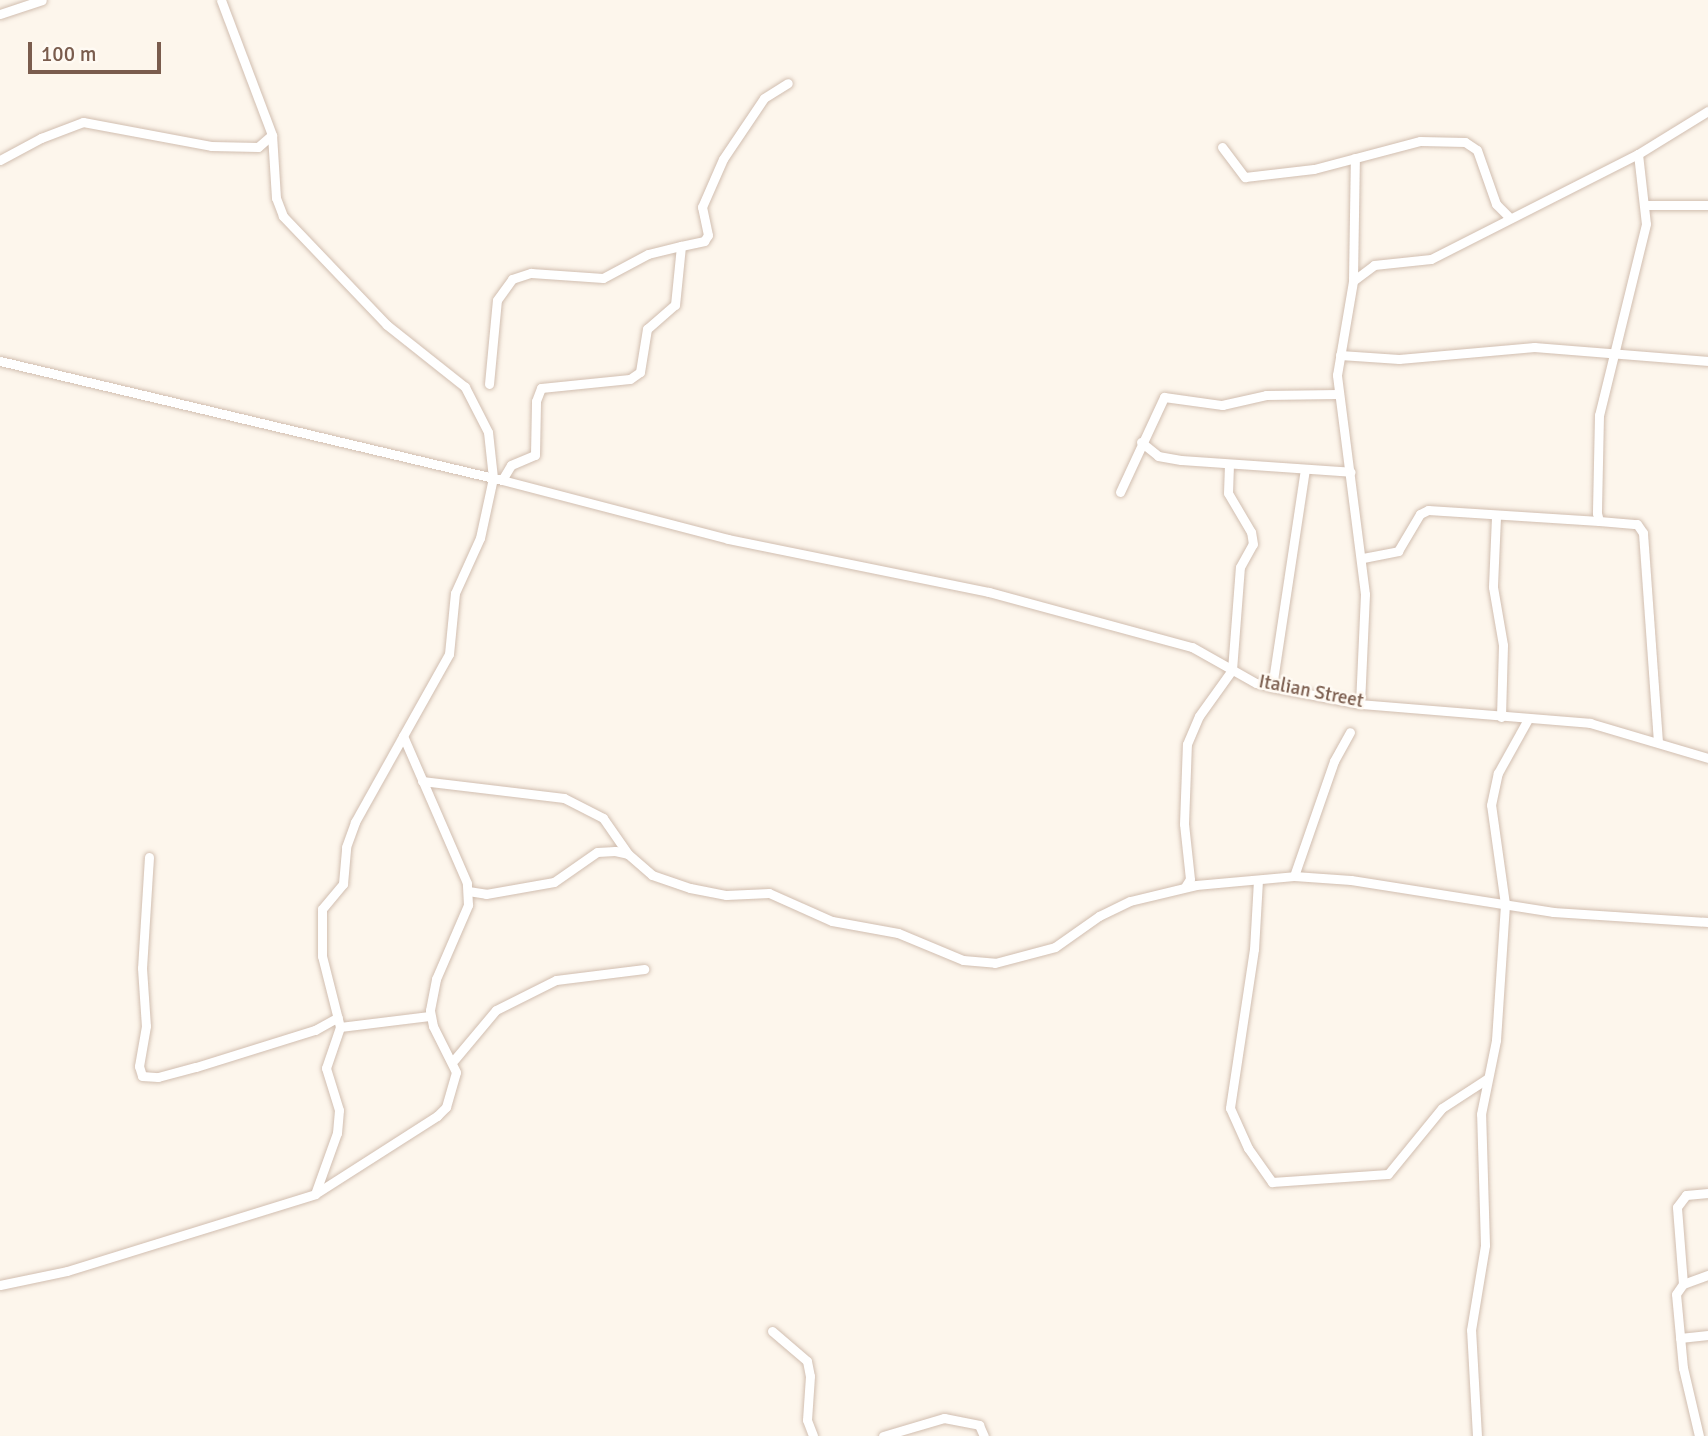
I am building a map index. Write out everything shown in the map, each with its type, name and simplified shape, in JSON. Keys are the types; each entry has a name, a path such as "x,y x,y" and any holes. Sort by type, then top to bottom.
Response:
{"street":[{"path":"0,14 42,0"},
{"path":"221,0 272,135 276,198 284,216 387,325 466,387 488,432 497,479 480,538 455,593 449,654 355,822 346,847 343,884 322,909 322,956 339,1022 326,1068 336,1090 338,1122 315,1194"},
{"path":"489,384 498,300 512,279 531,274 603,278 648,254 706,239 704,200 734,138 770,91 789,83"},
{"path":"1353,281 1374,265 1423,262 1638,154 1708,111"},
{"path":"0,160 40,138 83,122 191,144 231,147 258,147 272,135"},
{"path":"1222,146 1245,177 1290,173 1420,141 1465,142 1477,150 1496,204 1510,218"},
{"path":"1600,521 1600,415 1616,354 1631,277 1644,238 1644,205 1638,154"},
{"path":"1355,158 1353,281 1340,355 1338,394 1363,558 1360,704"},
{"path":"1644,205 1708,205"},
{"path":"497,479 511,465 535,455 536,401 541,388 630,379 640,372 647,329 676,305 681,246"},
{"path":"1340,355 1399,359 1511,347 1708,361"},
{"name":"Italian Street","path":"0,361 100,388 497,479 768,547 989,592 1171,640 1202,651 1232,670 1272,687 1360,704 1590,723 1658,740 1708,758"},
{"path":"1120,492 1164,397 1222,405 1266,395 1338,394"},
{"path":"1141,442 1169,458 1229,465 1351,472"},
{"path":"1185,887 1190,879 1184,824 1187,744 1199,716 1232,670 1240,567 1253,538 1228,494 1229,465"},
{"path":"1272,687 1305,470"},
{"path":"1363,558 1398,551 1424,511 1465,510 1496,517 1637,524 1643,533 1658,740"},
{"path":"1496,517 1493,587 1503,645 1501,717"},
{"path":"1478,1436 1471,1329 1485,1245 1479,1156 1488,1078 1496,1040 1505,904 1497,868 1493,787 1528,719"},
{"path":"1294,877 1334,761 1350,732"},
{"path":"0,1284 66,1271 315,1194 437,1116 452,1093 454,1060 429,1016 431,993 462,925 468,891 403,736"},
{"path":"422,781 564,798 603,818 628,854 653,875 691,888 726,895 769,893 832,921 898,933 963,960 995,963 1034,956 1130,901 1185,887 1294,877 1351,880 1601,917 1708,922"},
{"path":"468,891 486,894 554,882 597,852 628,854"},
{"path":"149,857 142,968 146,1026 139,1066 142,1076 158,1077 196,1067 339,1022 429,1016"},
{"path":"1258,880 1254,949 1230,1108 1248,1148 1272,1182 1388,1174 1442,1108 1488,1078"},
{"path":"454,1060 496,1010 556,980 644,969"},
{"path":"1683,1284 1677,1207 1686,1195 1708,1194"},
{"path":"1699,1436 1680,1338 1676,1294 1683,1284 1708,1275"},
{"path":"772,1331 807,1361 810,1376 807,1420 813,1436"},
{"path":"1680,1338 1708,1335"},
{"path":"883,1436 957,1418 979,1425 984,1436"}]}
